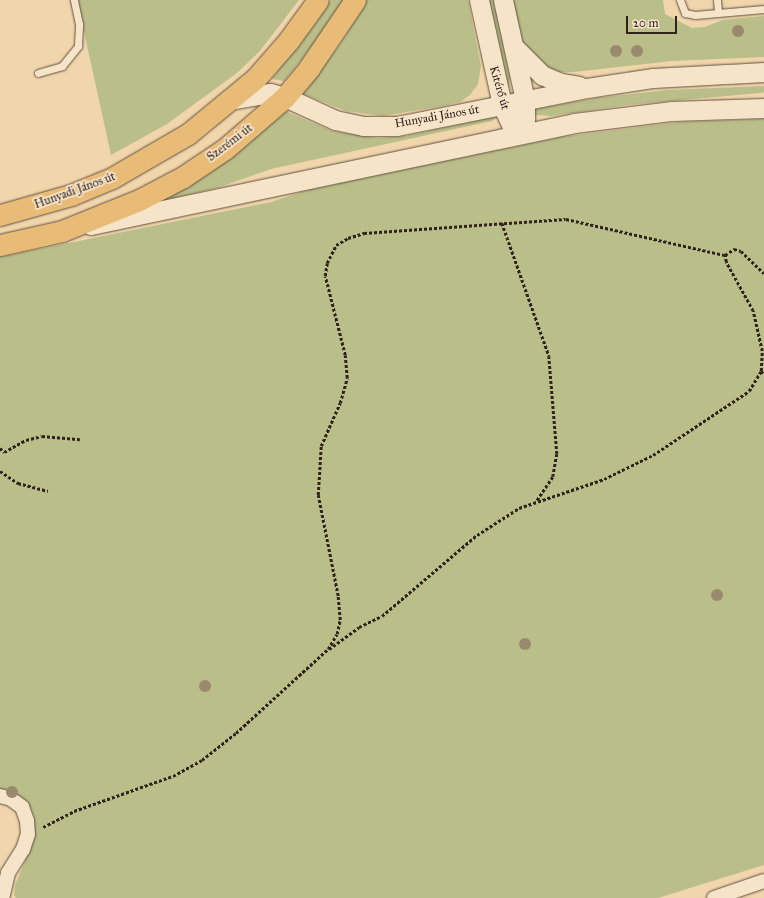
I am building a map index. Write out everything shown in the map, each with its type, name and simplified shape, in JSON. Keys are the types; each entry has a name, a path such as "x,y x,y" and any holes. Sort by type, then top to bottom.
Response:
{"main road":[{"path":"230,100 273,60 318,0"},
{"name":"Szerémi út","path":"62,231 139,200 183,177 226,148 285,97 309,68 355,0"},
{"name":"Kitérő út","path":"479,0 502,105 511,124 521,133 525,119 525,100 503,0"},
{"path":"512,44 542,75 561,83 587,88"},
{"name":"Hunyadi János út","path":"0,215 71,195 112,178 168,147 230,100 270,94 285,97 335,120 363,126 397,126 587,88 653,78 764,72"},
{"path":"0,245 62,231 170,211 521,133 623,116 672,111 764,108"}],"street":[{"path":"0,796 11,799 22,807 27,821 28,834 23,849 8,873 2,898"},
{"path":"714,898 764,881"}],"lane":[{"path":"38,73 62,66 78,46 79,24 74,0"},
{"path":"680,0 685,13 695,16 718,12 764,8"},
{"path":"717,0 718,12"}],"path":[{"path":"328,649 337,634 340,620 330,550 318,494 321,446 340,403 347,378 345,355 326,276 328,259 336,245 348,238 364,233 566,219 725,255 734,249 741,251 764,273"},
{"path":"502,223 549,356 557,454 553,477 537,501"},
{"path":"28,834 74,812 173,776 202,760 236,733 328,649 359,627 382,616 477,535 519,508 604,479 653,455 749,391 761,371 762,351 753,311 726,262 725,255"},
{"path":"761,371 764,374"},
{"path":"0,448 4,452 26,440 42,436 80,439"},
{"path":"0,471 18,483 48,491"}],"green space":[{"path":"77,0 299,0 260,51 237,73 167,124 111,155"},
{"path":"331,0 343,0 308,52 284,81 272,79"},
{"path":"367,0 468,0 481,66 478,84 470,95 460,102 383,116 346,111 303,94 341,43"},
{"path":"489,0 494,0 510,77 509,90"},
{"path":"510,0 663,0 665,14 692,28 705,27 722,20 764,16 764,57 672,61 574,72 557,72 542,67 523,49"},
{"path":"764,86 764,92 760,93 627,105 551,116 536,115 529,110 597,98 667,90"},
{"path":"285,111 332,131 377,138 406,136 498,116 492,121 271,169 217,188 170,199 171,194 229,159"},
{"path":"764,119 764,865 658,898 16,898 14,895 15,885 33,842 34,816 25,800 12,792 0,790 0,257 271,202 311,189 561,137 678,122"}]}
